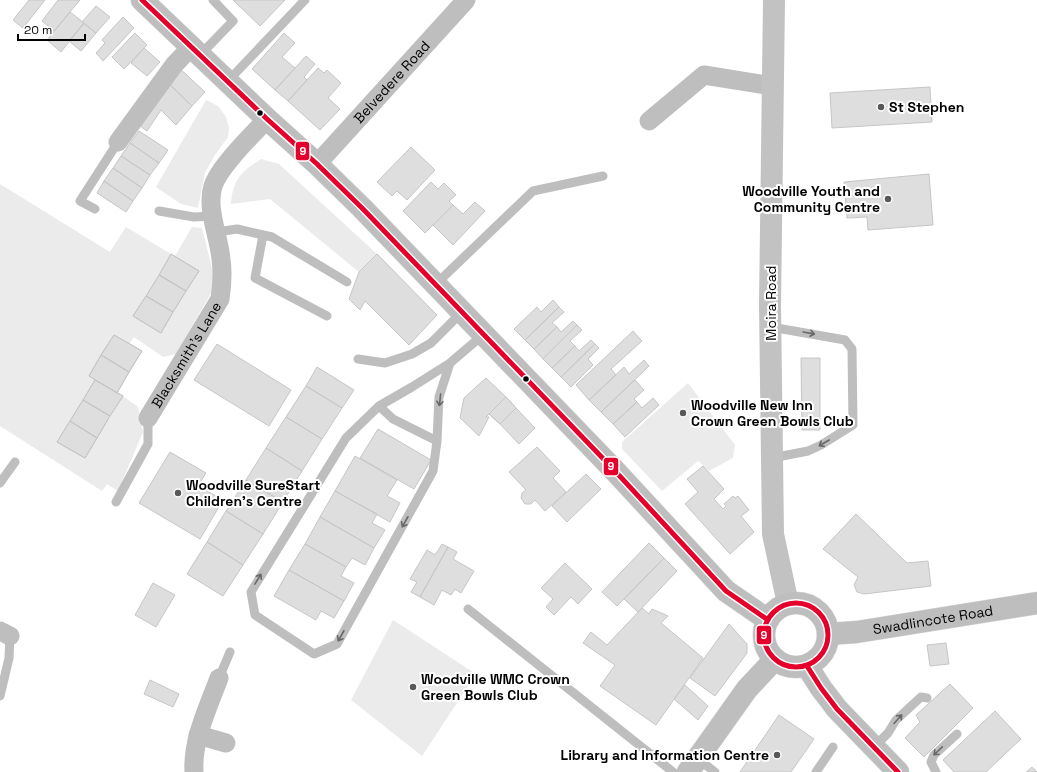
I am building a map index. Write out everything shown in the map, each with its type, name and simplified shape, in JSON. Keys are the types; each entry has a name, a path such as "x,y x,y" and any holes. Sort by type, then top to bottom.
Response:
{"main road":[{"path":"142,0 362,208 616,472 726,591 768,620"},
{"path":"801,603 812,607 820,614 825,622 828,634 826,647 818,658 807,666 794,667 783,664 775,659 766,647 764,636 768,620 776,610 788,604 801,603"},
{"name":"Swadlincote Road","path":"828,634 858,632 1037,603"},
{"path":"693,766 747,690 775,659"},
{"path":"807,666 836,709 898,772"}],"street":[{"name":"Belvedere Road","path":"317,164 466,0"},
{"name":"Moira Road","path":"774,0 771,327 773,534 788,604"},
{"path":"118,142 174,65 196,51"},
{"path":"649,121 704,75 773,86"},
{"name":"Blacksmith's Lane","path":"148,418 220,299 223,280 211,205 213,186 222,170 267,119"},
{"path":"194,772 194,760 198,735 219,678"},
{"path":"198,735 226,743"}],"lane":[{"path":"196,51 233,21 212,0"},
{"path":"228,81 305,0"},
{"path":"95,209 80,201 118,142"},
{"path":"436,284 534,191 603,176"},
{"path":"160,211 194,217 215,224 272,237 347,282"},
{"path":"263,235 255,278 326,316"},
{"path":"358,359 385,363 412,354 431,343 462,312"},
{"path":"771,327 845,340 852,349 853,425 820,446 808,451 772,458"},
{"path":"450,362 439,397 437,441 433,471 337,644 314,654 255,616 250,592 346,438 379,406 412,388 450,362 484,334"},
{"path":"379,406 393,418 437,441"},
{"path":"116,502 148,444 148,418"},
{"path":"0,482 15,462"},
{"path":"468,609 672,772"},
{"path":"0,696 9,658 5,633"},
{"path":"219,678 230,652"},
{"path":"874,747 888,733 896,720 921,697 927,698"},
{"path":"936,772 931,762 934,755 957,734"},
{"path":"816,772 833,747"},
{"path":"693,766 715,772"}],"shaded area":[{"path":"206,100 218,106 226,117 229,128 228,137 215,155 205,173 198,208 181,204 156,187"},
{"path":"261,159 279,164 377,254 359,272 270,199 231,204 234,188 239,177 243,172"},
{"path":"0,184 110,252 126,227 171,254 133,316 161,333 198,271 175,256 192,227 202,228 213,272 214,288 176,354 163,357 134,337 129,344 114,335 89,376 95,380 57,441 85,458 123,396 138,407 143,432 118,491 107,484 102,491 0,426"},
{"name":"Woodville New Inn Crown Green Bowls Club","path":"688,383 735,445 733,458 709,471 698,461 662,491 622,449 622,442"},
{"name":"Woodville WMC Crown Green Bowls Club","path":"393,620 476,674 422,756 351,700"}],"building":[{"path":"29,0 45,0 23,28 13,20"},
{"path":"58,0 80,0 54,31 42,21"},
{"path":"233,0 285,0 260,26"},
{"path":"96,6 110,17 96,33 82,22"},
{"path":"70,12 84,23 61,52 47,40"},
{"path":"123,17 134,28 103,61 96,53 105,43 102,40"},
{"path":"84,23 96,33 81,51 69,41"},
{"path":"135,33 147,45 124,69 112,57"},
{"path":"284,33 295,43 282,57 295,68 275,90 252,69"},
{"path":"144,48 160,62 147,76 131,63"},
{"path":"306,56 315,64 304,77 307,80 288,101 275,90"},
{"path":"177,66 205,92 192,106 165,80"},
{"path":"318,68 324,73 327,70 341,83 328,98 340,109 320,130 288,101"},
{"path":"165,80 192,106 176,125 161,110 147,131 139,125"},
{"name":"St Stephen","path":"930,87 932,122 832,128 830,93"},
{"path":"139,131 168,150 159,163 130,143"},
{"path":"130,143 159,163 150,175 121,156"},
{"path":"411,147 435,170 407,200 397,191 392,196 377,182"},
{"path":"121,156 150,175 142,188 113,168"},
{"path":"113,168 142,188 133,201 104,181"},
{"name":"Woodville Youth and Community Centre","path":"929,174 933,225 868,230 867,217 847,218 844,182"},
{"path":"104,181 133,201 126,212 97,193"},
{"path":"431,182 438,189 444,183 456,195 449,201 453,205 425,233 403,211"},
{"path":"475,202 485,211 453,245 433,225 453,205 463,214"},
{"path":"171,254 199,271 186,291 159,275"},
{"path":"171,254 199,271 186,291 159,275"},
{"path":"377,254 437,315 409,345 365,301 360,310 349,299 359,272"},
{"path":"159,275 186,291 173,312 146,296"},
{"path":"159,275 186,291 173,312 146,296"},
{"path":"146,296 173,312 161,333 133,316"},
{"path":"146,296 173,312 161,333 133,316"},
{"path":"553,300 559,307 525,340 514,329 537,307 541,312"},
{"path":"559,307 564,312 552,323 557,327 534,349 525,340"},
{"path":"573,321 577,325 543,359 534,349 557,327 561,332"},
{"path":"577,325 582,330 570,341 575,346 552,368 543,359"},
{"path":"633,331 642,341 611,369 616,375 589,400 576,385"},
{"path":"114,335 142,351 129,372 101,355"},
{"path":"114,335 142,351 129,372 101,355"},
{"path":"591,340 595,344 561,377 552,368 575,346 579,351"},
{"path":"217,344 291,390 269,426 194,380"},
{"path":"595,344 599,348 588,359 593,365 571,387 561,377"},
{"path":"101,355 129,372 117,393 89,376"},
{"path":"101,355 129,372 117,393 89,376"},
{"path":"801,358 820,358 820,430 802,430"},
{"path":"644,360 649,366 601,412 589,400 624,367 629,374"},
{"path":"317,367 354,390 342,408 306,386"},
{"path":"486,378 506,397 486,417 489,417 479,436 460,418 464,398"},
{"path":"95,380 123,396 110,416 83,400"},
{"path":"95,380 123,396 110,416 83,400"},
{"path":"635,380 644,390 634,399 637,402 613,424 601,412"},
{"path":"306,386 342,408 322,439 286,417"},
{"path":"506,397 516,408 500,424 489,414"},
{"path":"506,397 516,408 500,424 489,414"},
{"path":"653,398 659,405 625,437 613,424 637,402 642,408"},
{"path":"83,400 110,416 97,438 70,421"},
{"path":"83,400 110,416 97,438 70,421"},
{"path":"516,408 535,428 519,444 500,424"},
{"path":"286,417 322,439 302,471 266,448"},
{"path":"70,421 97,438 85,458 57,442"},
{"path":"70,421 97,438 85,458 57,442"},
{"path":"378,429 431,460 414,489 360,458"},
{"path":"537,447 560,471 553,478 566,492 545,511 535,500 531,504 525,504 521,498 522,493 526,490 509,472"},
{"path":"266,448 302,471 283,502 246,480"},
{"name":"Woodville SureStart Children's Centre","path":"170,452 206,473 198,486 223,500 200,539 139,503"},
{"path":"355,456 397,480 387,496 400,503 390,522 335,491"},
{"path":"703,466 724,489 714,499 723,509 726,506 724,504 733,496 735,498 738,496 749,510 741,516 754,532 730,554 685,504 698,492 687,479"},
{"path":"586,474 601,489 567,522 552,506"},
{"path":"246,480 283,502 263,534 226,511"},
{"path":"335,491 377,514 372,523 385,530 374,548 320,517"},
{"path":"226,511 263,534 243,565 207,542"},
{"path":"856,514 907,563 928,561 931,586 864,594 857,592 854,585 858,577 823,549"},
{"path":"320,517 374,548 365,565 352,558 346,567 305,544"},
{"path":"207,542 243,565 223,596 187,574"},
{"path":"649,543 664,558 617,606 602,592"},
{"path":"305,544 346,567 341,576 354,583 344,601 289,570"},
{"path":"442,544 448,547 420,597 411,592 417,582 410,579 427,550 435,555"},
{"path":"448,547 457,552 453,559 474,571 461,593 455,589 451,595 442,590 434,605 420,597"},
{"path":"664,558 677,571 638,612 624,599"},
{"path":"565,563 592,589 578,604 571,597 554,615 546,607 553,599 541,588"},
{"path":"289,570 344,601 334,618 321,611 316,620 274,596"},
{"path":"153,583 175,595 156,627 135,615"},
{"path":"642,608 649,614 652,609 668,616 661,623 703,658 656,725 600,686 615,665 583,643 591,632 607,645"},
{"path":"729,624 747,644 747,653 715,696 690,678"},
{"path":"946,643 949,664 930,666 927,645"},
{"path":"150,680 179,694 173,707 144,694"},
{"path":"950,684 973,708 924,757 905,738 920,722 916,715"},
{"path":"685,685 708,706 698,720 674,699"},
{"path":"995,711 1021,739 986,772 954,772 943,760"},
{"name":"Library and Information Centre","path":"779,715 814,739 791,772 740,772"},
{"path":"1032,767 1037,772 1026,772"}],"transit line":[{"name":"9","path":"142,0 362,208 616,472 726,591 768,620"},
{"name":"9","path":"796,603 814,609 822,617 828,635 822,653 814,661 796,667 778,661 770,653 764,635 770,617 778,609 796,603"},
{"name":"9","path":"807,666 837,709 898,772"}],"place":[{"name":"St Stephen","path":"881,107"},
{"name":"Woodville Youth and Community Centre","path":"888,199"},
{"name":"Woodville New Inn Crown Green Bowls Club","path":"683,413"},
{"name":"Woodville SureStart Children's Centre","path":"178,493"},
{"name":"Woodville WMC Crown Green Bowls Club","path":"413,687"},
{"name":"Library and Information Centre","path":"777,755"}]}
